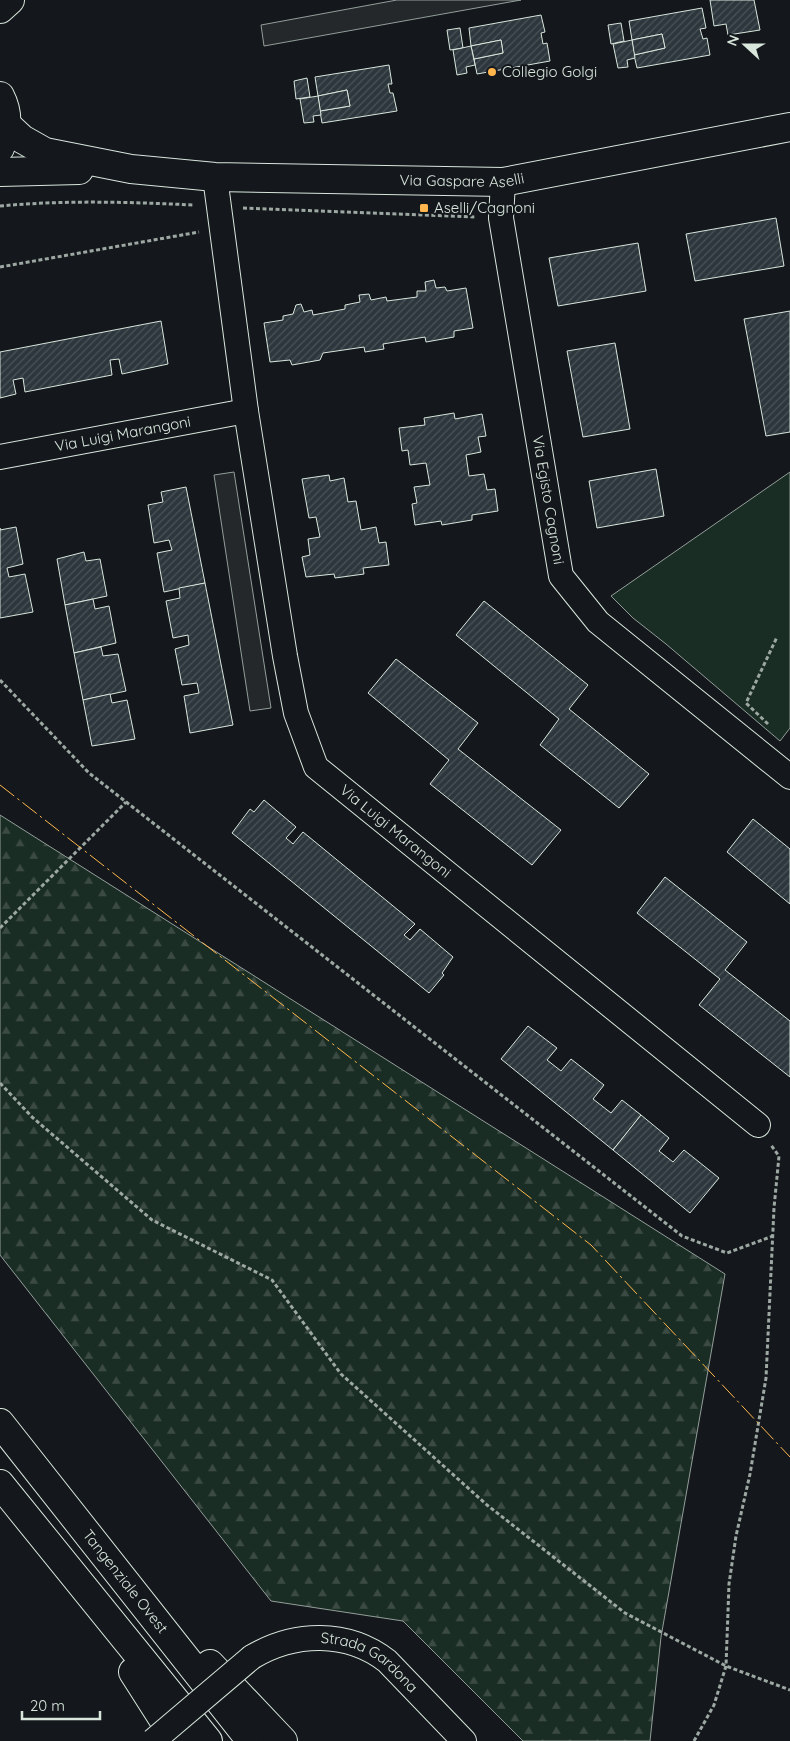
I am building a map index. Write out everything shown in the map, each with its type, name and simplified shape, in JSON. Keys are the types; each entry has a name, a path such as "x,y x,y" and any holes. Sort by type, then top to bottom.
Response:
{"main road":[{"path":"0,9 10,0"},
{"path":"0,96 5,106 4,136"},
{"name":"Via Gaspare Aselli","path":"4,136 22,139 45,152 130,169 215,177 503,182 790,128"},
{"name":"Via Gaspare Aselli","path":"0,172 130,169"},
{"name":"Tangenziale Ovest","path":"0,1423 251,1741"},
{"path":"0,1484 208,1741"},
{"path":"97,1545 283,1741"},
{"path":"59,1557 176,1741"}],"street":[{"name":"Via Luigi Marangoni","path":"215,177 246,411 285,656 296,713 316,767 758,1125"},
{"name":"Via Egisto Cagnoni","path":"503,182 501,218 561,576 598,622 790,777"},
{"name":"Via Luigi Marangoni","path":"0,456 246,411"},
{"name":"Strada Gardona","path":"153,1741 252,1656 276,1644 302,1639 341,1640 363,1645 374,1651 387,1661 464,1741"}],"path":[{"path":"0,267 222,228"},
{"path":"754,748 771,727 746,703 777,637"},
{"path":"0,680 89,773 682,1236 727,1252 773,1236"},
{"path":"0,928 126,802"},
{"path":"0,1083 32,1117 152,1220 272,1280 341,1374 487,1504 625,1613 726,1666 790,1690"},
{"path":"694,1741 714,1705 726,1666 729,1584 734,1546 750,1474 766,1378 779,1156 758,1125"}],"green space":[{"path":"790,472 790,728 780,741 633,618 611,596"},
{"path":"0,815 725,1274 661,1637 650,1741 523,1741 403,1621 271,1601 0,1255"}],"shaded area":[{"path":"397,0 521,0 264,46 261,25"},
{"path":"234,472 271,708 250,711 214,475"}],"building":[{"path":"710,0 754,0 760,30 728,35 726,24 714,26"},
{"path":"702,8 706,28 700,29 703,39 707,38 710,55 637,68 634,55 665,48 662,34 632,40 629,21"},
{"path":"541,15 545,32 541,33 543,44 547,43 550,61 477,74 474,59 503,53 501,40 471,46 469,28"},
{"path":"621,23 624,41 611,44 608,25"},
{"path":"460,28 463,48 450,50 447,30"},
{"path":"662,34 665,48 634,55 632,40"},
{"path":"501,40 503,53 474,59 471,46"},
{"path":"632,40 635,58 627,60 628,67 618,68 613,44"},
{"path":"471,46 475,65 466,67 467,73 457,75 453,50"},
{"path":"389,65 392,84 388,84 390,93 393,93 397,111 322,123 320,111 350,106 347,90 318,96 315,77"},
{"path":"307,78 310,97 296,99 294,81"},
{"path":"347,90 350,106 320,111 318,96"},
{"path":"318,96 321,115 313,116 314,122 304,123 300,99"},
{"path":"776,218 784,266 695,281 686,234"},
{"path":"638,243 646,291 558,306 549,258"},
{"path":"434,280 436,288 445,287 447,291 466,288 473,328 454,331 454,337 426,342 425,337 383,344 384,349 365,352 364,347 323,353 320,360 292,365 290,360 270,362 264,323 283,320 283,316 293,314 296,305 301,304 304,312 312,310 313,315 345,309 345,305 360,302 359,295 369,294 371,300 386,297 387,301 417,297 417,291 426,291 425,282"},
{"path":"790,311 790,432 766,436 744,319"},
{"path":"161,321 168,364 122,374 119,359 110,360 112,375 25,392 23,378 13,380 16,394 0,398 0,352"},
{"path":"615,343 630,429 583,437 567,351"},
{"path":"454,413 455,419 482,414 486,436 478,437 481,452 466,455 469,476 484,474 487,490 495,489 498,511 472,515 472,520 442,525 441,521 415,525 412,504 417,503 414,487 430,485 426,463 410,465 408,450 402,451 399,428 425,425 424,418"},
{"path":"656,469 664,516 597,528 589,481"},
{"path":"329,475 330,481 344,478 348,502 356,501 361,530 376,527 379,543 386,542 389,565 363,568 364,574 335,578 334,574 306,577 302,557 310,555 308,539 320,537 316,517 309,518 302,479"},
{"path":"186,487 205,583 164,592 157,553 172,550 169,540 154,543 148,505 163,502 161,492"},
{"path":"16,527 23,564 7,568 9,577 25,574 33,612 0,618 0,530"},
{"path":"84,552 86,561 100,559 107,596 65,605 57,559"},
{"path":"205,583 233,725 190,733 184,696 199,693 197,683 182,685 175,649 189,645 188,635 173,638 166,601 180,598 179,588"},
{"path":"93,599 95,609 109,606 116,643 74,653 65,605"},
{"path":"484,601 588,685 569,709 649,774 619,808 540,745 559,719 456,635"},
{"path":"101,647 103,656 118,654 126,691 83,700 74,653"},
{"path":"396,659 478,723 458,749 561,830 532,865 430,784 449,760 368,693"},
{"path":"110,694 112,703 127,700 135,739 92,746 83,700"},
{"path":"264,800 296,827 286,838 293,844 303,832 415,924 404,935 410,940 420,929 453,957 442,973 444,975 429,993 232,833 250,809 254,812"},
{"path":"753,819 790,849 790,904 727,852"},
{"path":"665,877 747,942 725,970 790,1021 790,1077 699,1005 720,979 637,913"},
{"path":"528,1026 557,1048 547,1060 561,1071 571,1059 604,1085 593,1099 611,1113 622,1100 641,1115 613,1150 501,1059"},
{"path":"641,1115 669,1138 659,1151 673,1162 684,1150 719,1178 690,1213 613,1150"}],"power":[{"path":"0,785 591,1245 790,1457"}],"place":[{"name":"Collegio Golgi","path":"492,72"},
{"name":"Aselli/Cagnoni","path":"424,208"}]}
